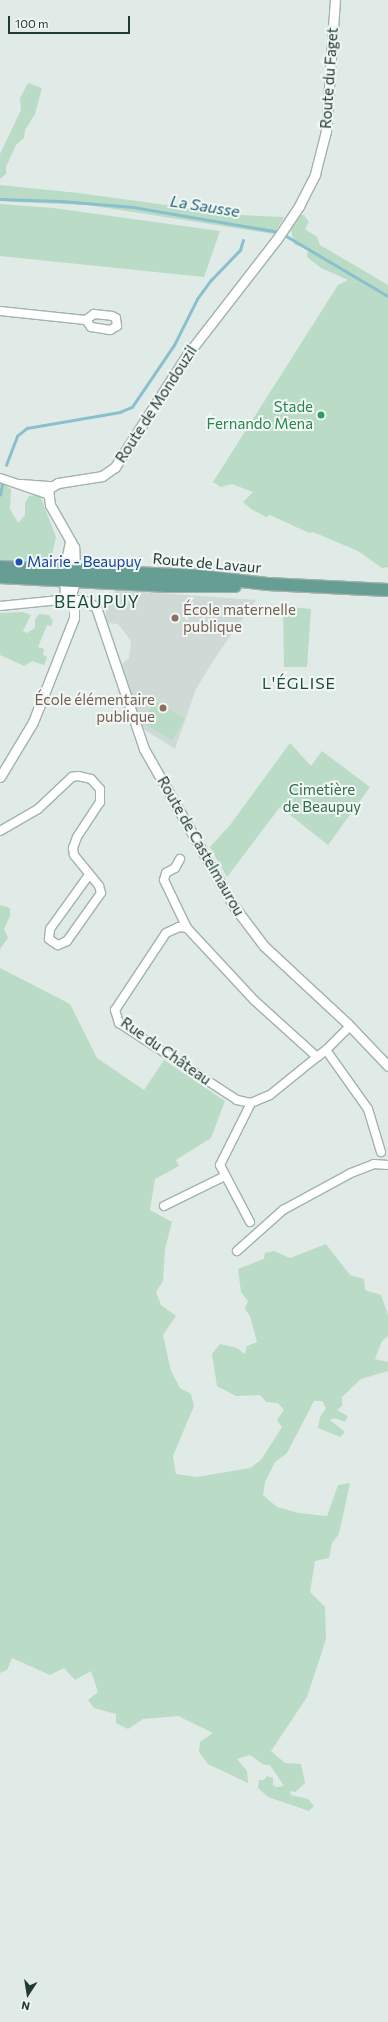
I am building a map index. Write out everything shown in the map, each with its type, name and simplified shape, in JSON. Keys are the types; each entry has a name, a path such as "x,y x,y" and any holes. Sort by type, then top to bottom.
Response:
{"main road":[{"name":"Route de Lavaur","path":"0,567 70,576"},
{"name":"Route de Lavaur","path":"0,576 199,576 268,584 388,590"}],"street":[{"name":"Route du Faget","path":"277,239 308,190 323,147 329,115 335,0"},
{"name":"Route de Mondouzil","path":"50,490 94,478 115,468 187,355 277,239"},
{"path":"0,311 86,320"},
{"path":"0,478 18,484 50,490 50,505 70,541 70,599 74,613 67,636 33,722 0,777"},
{"path":"0,606 70,599"},
{"name":"Route de Castelmaurou","path":"70,599 85,601 96,608 144,749 233,905 264,946 350,1026 388,1066"},
{"path":"0,831 38,809 72,777 78,776 90,778 100,789 100,802 77,837 73,848 74,855 101,890 99,897 67,941 58,945 52,942 49,938 50,929 89,875"},
{"path":"180,859 175,868 166,873 164,880 187,928 254,1000 317,1057"},
{"name":"Rue du Château","path":"187,928 179,927 166,933 117,1004 116,1016 119,1023 237,1100 251,1103"},
{"path":"250,1222 220,1165 224,1153 251,1103 270,1095 326,1050 350,1026"},
{"path":"326,1050 368,1109 381,1152"},
{"path":"237,1251 283,1210 351,1173 374,1164 388,1165"},
{"path":"164,1206 225,1176"}],"shaded area":[{"path":"117,590 256,600 217,655 196,689 175,749 142,728 122,664 129,658 131,641 118,624 106,623 106,600"}],"green space":[{"path":"28,83 42,88 35,114 25,130 24,138 16,145 6,167 6,174 0,179 0,154 21,110 20,98"},
{"path":"0,185 78,193 240,215 284,217 274,234 88,205 13,202 0,200"},
{"path":"0,204 53,208 220,231 204,277 0,256"},
{"name":"Stade Fernando Mena","path":"299,215 304,215 309,222 305,229 317,237 320,245 388,285 388,567 382,568 358,551 313,532 309,533 270,515 266,517 251,509 243,502 253,492 232,484 221,487 213,482 338,285 348,280 321,268 307,257 308,250 294,244 291,230"},
{"path":"0,482 11,489 10,509 18,523 25,515 25,503 29,496 37,495 41,498 56,537 52,555 56,563 0,563"},
{"path":"283,606 311,609 307,667 284,667"},
{"path":"23,612 31,615 23,631 27,633 35,628 35,620 39,614 49,615 53,621 51,626 47,625 38,647 44,649 43,655 47,657 44,665 32,661 24,666 0,655 0,613"},
{"path":"154,701 185,718 172,740 142,723"},
{"name":"Cimetière de Beaupuy","path":"290,743 311,766 322,751 370,787 328,845 280,807 227,877 210,847 230,825"},
{"path":"0,905 10,908 10,916 4,929 8,938 0,949"},
{"path":"0,968 70,1004 97,1058 144,1090 164,1060 225,1101 211,1138 176,1160 179,1166 155,1179 150,1210 172,1222 165,1249 163,1281 156,1292 161,1305 176,1316 163,1335 171,1371 180,1388 191,1394 194,1406 173,1456 176,1474 197,1477 250,1468 261,1460 282,1427 277,1420 284,1410 278,1403 266,1402 260,1395 236,1396 217,1386 212,1354 220,1344 237,1348 245,1354 247,1346 257,1342 250,1316 245,1309 248,1301 241,1292 238,1269 264,1259 265,1253 274,1251 290,1258 326,1244 350,1275 364,1279 365,1290 381,1295 388,1315 388,1336 382,1341 375,1359 388,1362 388,1371 361,1379 342,1397 342,1406 337,1410 348,1416 345,1422 334,1418 330,1420 345,1432 340,1437 318,1428 320,1417 326,1408 322,1401 314,1401 287,1453 275,1462 265,1482 263,1495 277,1507 299,1513 327,1516 338,1485 350,1483 339,1534 332,1543 329,1558 315,1561 310,1592 325,1607 326,1639 307,1697 271,1751 285,1763 301,1764 305,1783 295,1792 290,1791 291,1795 308,1799 314,1806 309,1811 268,1797 258,1788 259,1780 264,1780 267,1776 273,1778 273,1785 276,1787 284,1786 270,1765 264,1765 250,1755 237,1759 247,1771 248,1783 208,1764 199,1752 200,1742 213,1733 178,1716 143,1719 128,1729 116,1723 116,1714 94,1708 88,1700 98,1692 91,1671 75,1680 64,1668 50,1675 12,1658 7,1670 0,1673"}],"waterway":[{"name":"La Sausse","path":"0,199 61,201 133,207 279,232"},
{"name":"La Sausse","path":"283,234 388,296"},
{"path":"6,465 17,436 27,428 120,412 132,407 174,345 197,299 211,280 240,250 243,240"},
{"path":"0,495 2,485"}],"place":[{"name":"Stade Fernando Mena","path":"321,415"},
{"name":"Mairie - Beaupuy","path":"19,562"},
{"name":"École maternelle publique","path":"175,618"},
{"name":"École élémentaire publique","path":"163,708"}],"district":[{"name":"BEAUPUY","path":"97,602"},
{"name":"L'ÉGLISE","path":"299,683"}]}
